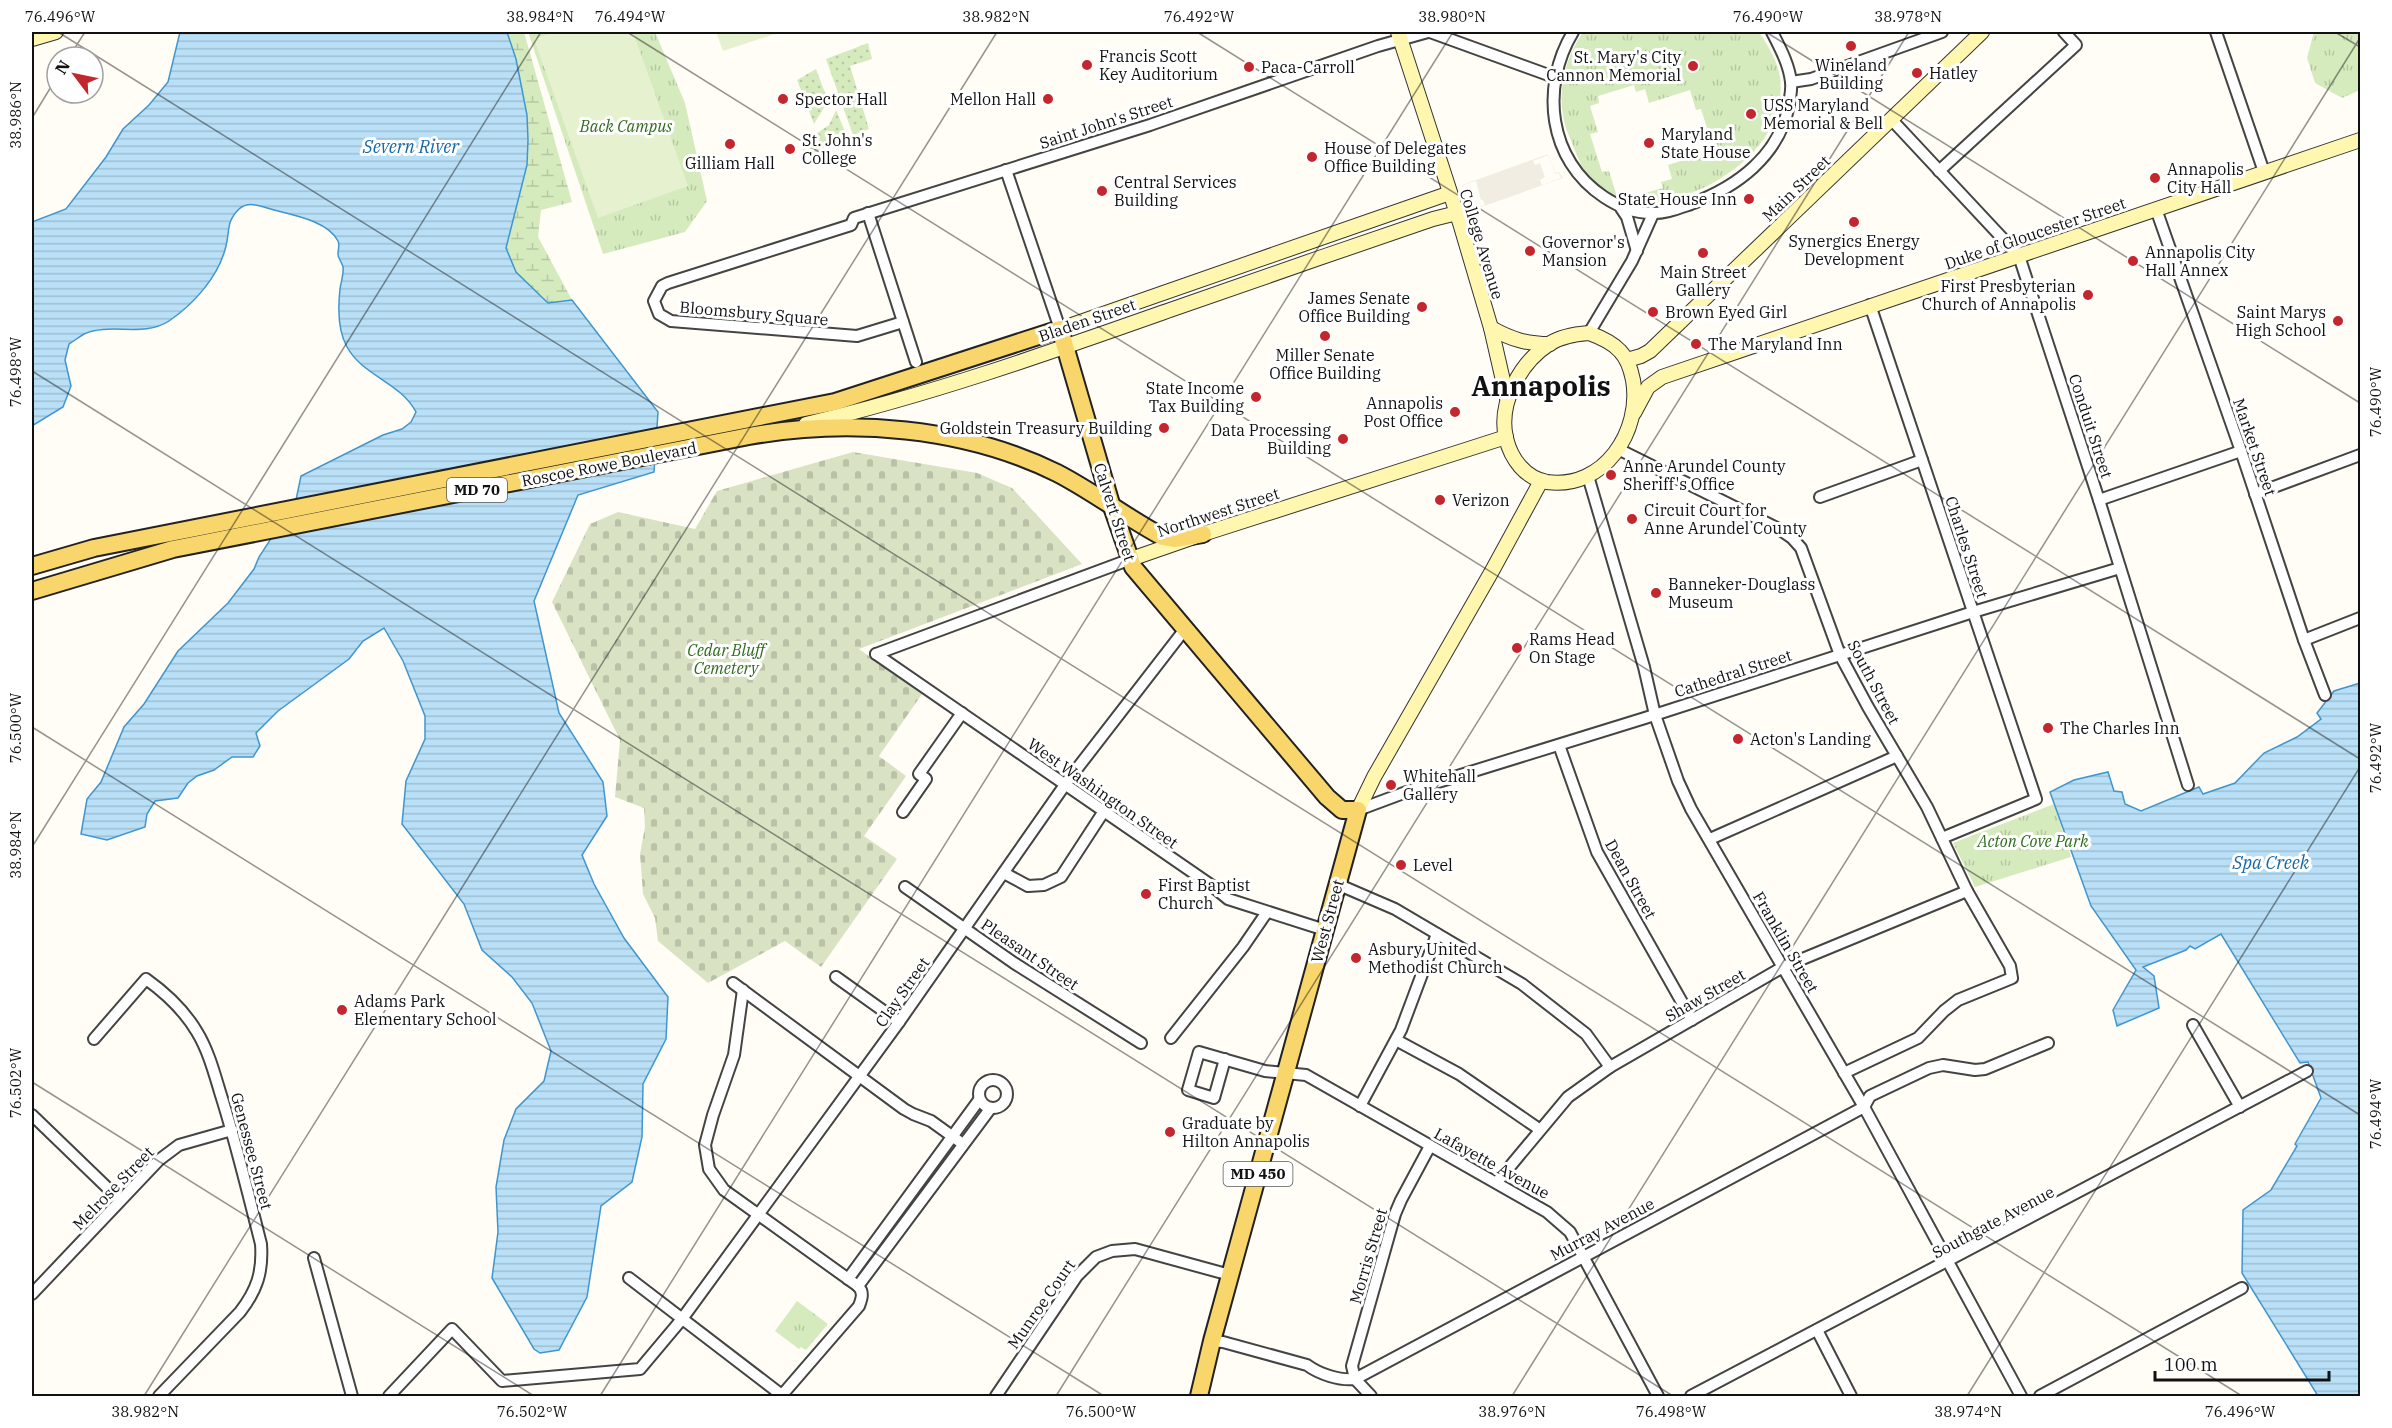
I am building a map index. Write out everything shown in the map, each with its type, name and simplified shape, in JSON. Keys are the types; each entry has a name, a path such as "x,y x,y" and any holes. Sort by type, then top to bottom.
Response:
{"main road":[{"path":"32,39 56,32"},
{"name":"Main Street","path":"1627,360 1650,351 1982,32"},
{"name":"College Avenue","path":"1399,35 1457,213 1491,328 1507,398"},
{"name":"Duke of Gloucester Street","path":"1634,413 1648,387 1662,377 2361,140"},
{"name":"Bladen Street","path":"720,434 834,402 1060,329 1450,193"},
{"name":"Bladen Street","path":"772,432 870,409 1065,347 1433,219 1457,213"},
{"path":"1491,328 1510,339 1523,343 1550,344"},
{"name":"Calvert Street","path":"1060,329 1111,504 1132,567 1332,801 1342,810 1358,810"},
{"path":"1589,333 1613,344 1627,360 1635,391 1634,413 1618,449 1606,463 1588,476 1564,483 1541,481 1532,477 1511,454 1504,417 1507,398 1525,368 1550,344 1574,334 1589,333"},
{"name":"Roscoe Rowe Boulevard","path":"32,566 94,548 229,529 720,434 824,428 888,429 942,436 989,448 1039,466 1075,483 1163,537 1174,539 1203,534"},
{"name":"Northwest Street","path":"1131,560 1203,534 1506,437"},
{"name":"West Street","path":"1199,1396 1212,1341 1358,810 1374,777 1541,481"},
{"name":"Roscoe Rowe Boulevard","path":"32,591 173,549 229,529"}],"street":[{"name":"Saint John's Street","path":"854,218 1150,125 1399,35 1429,32"},
{"path":"1429,32 1554,77"},
{"path":"1573,32 1566,43 1554,77 1556,124 1563,150 1581,178 1621,208 1627,217 1637,251"},
{"path":"1621,208 1653,214 1704,199 1726,189 1750,171 1767,154 1782,130 1787,114 1791,82 1788,64 1772,32"},
{"path":"1791,82 1811,79 1942,32"},
{"path":"1939,171 2076,45 2064,32"},
{"path":"2216,32 2264,172"},
{"name":"Conduit Street","path":"1891,119 2019,256 2099,500 2188,785"},
{"name":"Calvert Street","path":"1006,170 1060,329"},
{"name":"Market Street","path":"2156,209 2325,695"},
{"path":"868,213 916,362"},
{"path":"1589,333 1637,251 1653,214"},
{"name":"Bloomsbury Square","path":"854,218 851,225 668,283 656,294 656,308 659,314 671,321 857,336 903,322"},
{"name":"Charles Street","path":"1870,305 2036,800 1942,838"},
{"name":"South Street","path":"1618,449 1779,529 1801,548 1840,655 1927,807 1967,891 2010,966 2012,978 1958,1000 1918,1038 1844,1072"},
{"path":"2099,500 2241,451"},
{"path":"2255,494 2361,455"},
{"path":"1820,496 1922,460"},
{"name":"Franklin Street","path":"1588,476 1644,667 1655,715 1678,781 1691,809 1864,1107 2021,1396"},
{"name":"Northwest Street","path":"876,654 1131,560"},
{"name":"Cathedral Street","path":"1358,810 1409,790 1655,715 1973,612 2120,568"},
{"path":"2304,640 2361,618"},
{"name":"Clay Street","path":"389,1396 452,1329 502,1381 640,1369 682,1318 900,1022 1065,785 1185,629"},
{"name":"West Washington Street","path":"876,654 1228,899 1325,930"},
{"path":"903,812 926,779 919,774 962,713"},
{"name":"Dean Street","path":"1559,745 1597,852 1692,1020"},
{"path":"1710,839 1897,756"},
{"path":"1004,873 1028,886 1044,885 1061,878 1104,811"},
{"path":"1337,884 1387,905 1510,976 1573,1023 1596,1046 1610,1067"},
{"name":"Pleasant Street","path":"905,887 1014,963 1141,1043"},
{"name":"Shaw Street","path":"1497,1182 1568,1097 1610,1067 1783,966 1967,891"},
{"path":"1172,1038 1243,947 1267,912"},
{"path":"1360,1106 1396,1040 1437,934"},
{"path":"836,977 900,1022"},
{"name":"Genessee Street","path":"94,1039 146,979 166,993 185,1014 199,1034 209,1058 232,1130 261,1244 262,1263 259,1281 251,1297 240,1312 159,1396"},
{"path":"733,983 913,1114 931,1121 963,1144"},
{"path":"630,1278 782,1396 859,1306 862,1298 858,1286 724,1190 708,1169 705,1145 712,1116 734,1054 743,990"},
{"path":"2193,1025 2240,1107"},
{"path":"1396,1040 1459,1074 1539,1130"},
{"name":"Murray Avenue","path":"1355,1379 1864,1107 1870,1096 1929,1068 1943,1065 1975,1070 1985,1068 2048,1042"},
{"name":"Lafayette Avenue","path":"1225,1059 1214,1098 1188,1090 1199,1052 1225,1059 1265,1071 1306,1075 1532,1202 1558,1221 1570,1232 1658,1396"},
{"name":"Southgate Avenue","path":"1691,1396 1947,1263 2307,1071"},
{"path":"848,1279 979,1100 979,1091 984,1083 993,1080 1002,1083 1006,1091 1006,1100 999,1107 990,1109 858,1286"},
{"path":"979,1100 990,1109"},
{"path":"32,1115 120,1200"},
{"name":"Melrose Street","path":"32,1294 159,1160 179,1146 232,1130"},
{"name":"Morris Street","path":"1355,1379 1352,1366 1395,1214 1430,1146"},
{"name":"Munroe Court","path":"996,1396 1077,1276 1096,1257 1112,1251 1135,1249 1230,1275"},
{"path":"314,1258 352,1396"},
{"path":"2040,1396 2242,1288"},
{"path":"1816,1330 1851,1396"},
{"path":"1212,1341 1223,1341 1307,1365 1313,1370 1341,1379 1355,1379 1371,1396"}],"green space":[{"path":"507,32 524,32 572,202 541,210 538,237 572,300 549,303 516,272 506,248 527,165 528,140 527,115 516,59"},
{"name":"Back Campus","path":"528,32 655,32 685,103 707,201 685,232 603,254"},
{"name":"Back Campus","path":"554,32 633,32 688,186 598,218 534,39"},
{"path":"716,32 781,32 723,51"},
{"path":"1583,32 1693,34 1694,32 1759,32 1775,59 1779,71 1780,98 1775,118 1754,151 1722,178 1686,195 1660,203 1640,206 1627,203 1605,190 1583,168 1565,125 1562,111 1563,84 1565,70","holes":["1634,85 1636,92 1645,89 1649,103 1690,90 1696,110 1701,109 1707,128 1702,130 1709,152 1668,165 1672,179 1661,182 1663,188 1628,198 1627,194 1617,197 1609,171 1602,172 1590,134 1598,132 1590,106 1599,103 1598,96"]},
{"path":"2314,32 2360,32 2360,90 2342,98 2315,83 2307,58"},
{"path":"868,43 872,59 850,66 869,129 853,135 826,59"},
{"path":"816,69 828,101 814,124 797,80"},
{"path":"836,110 846,134 841,141 805,157 801,144 829,125"},
{"name":"Cedar Bluff Cemetery","path":"853,452 977,473 1012,488 1082,564 859,649 922,694 879,756 906,776 864,836 897,859 821,967 785,941 708,983 658,941 655,918 643,894 640,854 645,827 644,808 615,797 620,740 552,602 590,524 618,512 695,529 717,491"},
{"name":"Acton Cove Park","path":"2054,804 2063,832 2069,831 2073,841 2067,843 2071,857 1975,887 1953,843"},
{"path":"797,1301 828,1324 806,1350 801,1347 799,1349 775,1331"}],"shaded area":[{"path":"1548,154 1555,173 1559,172 1563,178 1470,211 1462,185","holes":["1548,155 1555,174 1559,173 1561,178 1542,185 1540,180 1545,177 1540,163 1535,165 1533,161","1476,181 1481,200 1485,205 1471,210 1463,185"]}],"water":[{"name":"Severn River","path":"180,32 507,32 516,59 527,115 528,140 527,165 506,248 516,272 548,303 572,300 658,412 654,472 578,495 534,601 559,713 603,782 607,816 582,855 594,884 624,938 668,997 666,1039 643,1084 642,1137 632,1182 601,1206 587,1297 559,1350 540,1353 534,1349 492,1278 498,1232 496,1187 504,1140 516,1109 544,1081 551,1051 532,1003 512,977 482,950 464,904 402,824 406,781 425,739 425,716 403,661 384,628 363,641 349,659 278,711 256,733 260,746 253,757 232,757 214,770 197,776 188,783 178,798 155,801 147,814 145,827 107,840 81,834 87,799 101,782 124,727 144,704 178,651 228,603 254,569 259,557 296,500 301,476 383,435 402,429 411,422 416,412 401,393 362,365 344,341 339,311 343,267 338,256 339,243 333,234 309,220 261,206 247,205 239,209 230,222 226,246 218,268 196,298 178,314 159,326 148,329 94,331 84,334 69,344 65,360 71,386 63,407 32,426 32,222 66,209 106,157 123,129 149,105 168,82"},
{"name":"Spa Creek","path":"2360,683 2360,1396 2318,1396 2242,1273 2243,1210 2271,1190 2297,1146 2295,1144 2321,1098 2308,1062 2300,1063 2221,934 2195,949 2190,946 2186,950 2143,967 2154,976 2159,1008 2117,1026 2113,1010 2136,970 2091,906 2050,792 2074,780 2108,772 2114,791 2122,792 2125,804 2141,811 2199,787 2203,794 2235,783 2264,753 2297,737 2321,719 2317,713 2334,691"}],"place":[{"name":"Wineland Building","path":"1851,46"},
{"name":"Francis Scott Key Auditorium","path":"1087,65"},
{"name":"St. Mary's City Cannon Memorial","path":"1693,66"},
{"name":"Paca-Carroll","path":"1249,67"},
{"name":"Hatley","path":"1917,73"},
{"name":"Spector Hall","path":"783,99"},
{"name":"Mellon Hall","path":"1048,99"},
{"name":"USS Maryland Memorial & Bell","path":"1751,114"},
{"name":"Maryland State House","path":"1649,143"},
{"name":"Gilliam Hall","path":"730,144"},
{"name":"St. John's College","path":"790,149"},
{"name":"House of Delegates Office Building","path":"1312,157"},
{"name":"Annapolis City Hall","path":"2155,178"},
{"name":"Central Services Building","path":"1102,191"},
{"name":"State House Inn","path":"1749,199"},
{"name":"Synergics Energy Development","path":"1854,222"},
{"name":"Governor's Mansion","path":"1530,251"},
{"name":"Main Street Gallery","path":"1703,253"},
{"name":"Annapolis City Hall Annex","path":"2133,261"},
{"name":"First Presbyterian Church of Annapolis","path":"2088,295"},
{"name":"James Senate Office Building","path":"1422,307"},
{"name":"Brown Eyed Girl","path":"1653,312"},
{"name":"Saint Marys High School","path":"2338,321"},
{"name":"Miller Senate Office Building","path":"1325,336"},
{"name":"The Maryland Inn","path":"1696,344"},
{"name":"State Income Tax Building","path":"1256,397"},
{"name":"Annapolis Post Office","path":"1455,412"},
{"name":"Goldstein Treasury Building","path":"1164,428"},
{"name":"Data Processing Building","path":"1343,439"},
{"name":"Anne Arundel County Sheriff's Office","path":"1611,475"},
{"name":"Verizon","path":"1440,500"},
{"name":"Circuit Court for Anne Arundel County","path":"1632,519"},
{"name":"Banneker-Douglass Museum","path":"1656,593"},
{"name":"Rams Head On Stage","path":"1517,648"},
{"name":"The Charles Inn","path":"2048,728"},
{"name":"Acton's Landing","path":"1738,739"},
{"name":"Whitehall Gallery","path":"1391,785"},
{"name":"Level","path":"1401,865"},
{"name":"First Baptist Church","path":"1146,894"},
{"name":"Asbury United Methodist Church","path":"1356,958"},
{"name":"Adams Park Elementary School","path":"342,1010"},
{"name":"Graduate by Hilton Annapolis","path":"1170,1132"}],"district":[{"name":"Annapolis","path":"1541,386"}]}
